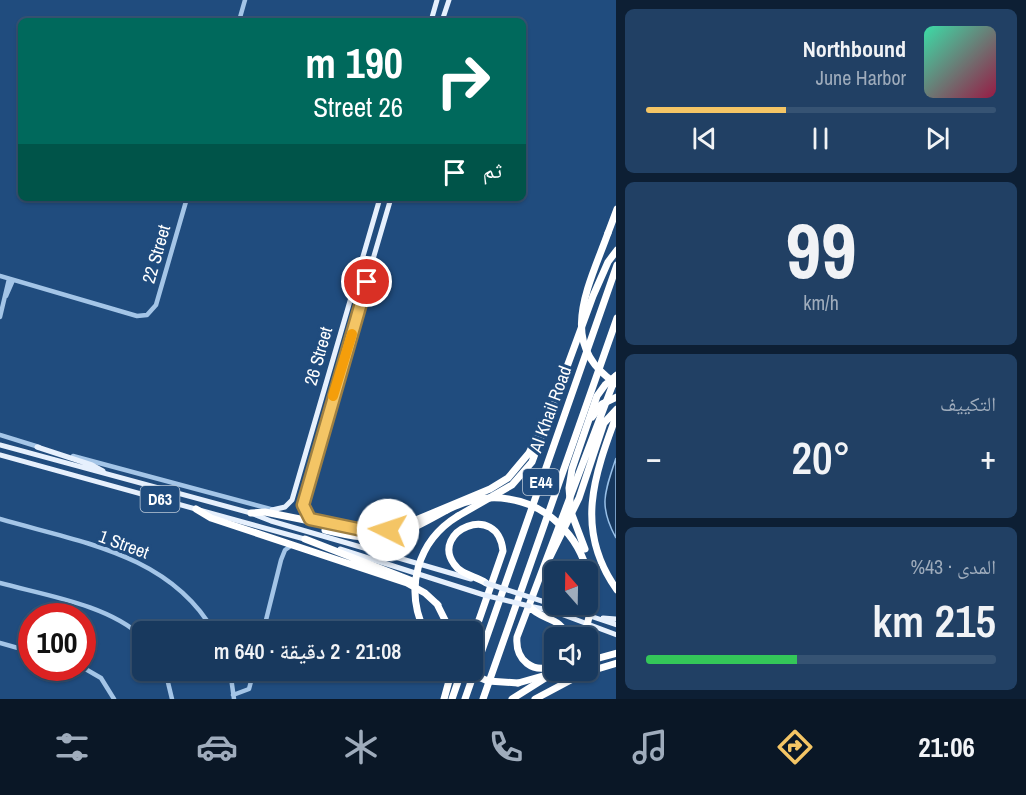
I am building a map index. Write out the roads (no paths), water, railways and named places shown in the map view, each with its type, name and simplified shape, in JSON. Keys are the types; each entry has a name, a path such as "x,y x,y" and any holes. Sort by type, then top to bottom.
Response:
{"highway":[{"path":"616,208 584,302 580,321 583,341 592,361 616,384"},
{"path":"422,621 415,598 418,566 433,538 458,516 504,491 525,472 536,455 550,410 593,296 616,250"},
{"name":"Al Khail Road","path":"465,699 616,265"},
{"name":"Al Khail Road","path":"483,699 616,318"},
{"path":"586,627 593,604 592,577 569,500 571,474 597,396 604,385 616,375"},
{"path":"544,669 533,667 523,661 518,651 518,632 560,518 586,462 616,375"},
{"path":"581,441 597,409 604,402 616,397"},
{"path":"535,585 572,515 604,423 616,409"},
{"path":"253,514 265,512 321,525 367,531 399,527 503,482 524,461 550,410"},
{"path":"616,414 599,462 591,499 592,529 600,559 616,590"},
{"path":"253,514 266,514 348,535 376,539 398,535 467,500 485,497 510,498 527,502 561,522 588,560"},
{"path":"196,509 208,517 407,583 425,593 438,606"},
{"path":"479,621 503,551 501,540 491,529 479,524 468,525 453,537 450,546 451,559 460,570 486,583"},
{"path":"305,539 413,581 426,590 446,621"},
{"path":"529,606 562,627"},
{"path":"598,659 616,653"},
{"path":"598,661 616,658"},
{"path":"535,699 584,673 616,663"},
{"path":"483,679 518,683 544,676"},
{"path":"512,699 544,679"},
{"path":"444,699 449,681"},
{"path":"452,699 458,681"}],"main road":[{"path":"432,18 437,0"},
{"path":"443,18 449,0"},
{"name":"26 Street","path":"272,510 282,509 292,500 379,201"},
{"name":"26 Street","path":"310,519 304,509 303,500 390,201"},
{"path":"356,283 355,293 362,297"},
{"path":"317,414 318,424 325,425"},
{"name":"D63","path":"0,445 253,514 486,583 616,625"},
{"path":"38,447 92,465 107,474"},
{"name":"D63","path":"0,457 305,539 484,595 547,609 616,635"},
{"path":"599,618 616,620"}],"street":[{"path":"240,18 245,0"},
{"name":"22 Street","path":"11,279 137,316 147,315 156,305 186,201"},
{"path":"0,276 11,279 0,317"},
{"path":"0,435 272,510 367,531"},
{"name":"1 Street","path":"0,519 143,563 187,594 206,621"},
{"path":"276,538 281,548 281,560"},
{"path":"266,621 281,560 285,550 295,544"},
{"path":"0,583 106,614 132,628"},
{"path":"0,643 18,648"},
{"path":"96,675 101,678 114,699"},
{"path":"168,681 172,699"},
{"path":"232,681 234,697 249,689 251,681"}],"water":[{"path":"616,458 616,538 607,516 605,498"}]}
